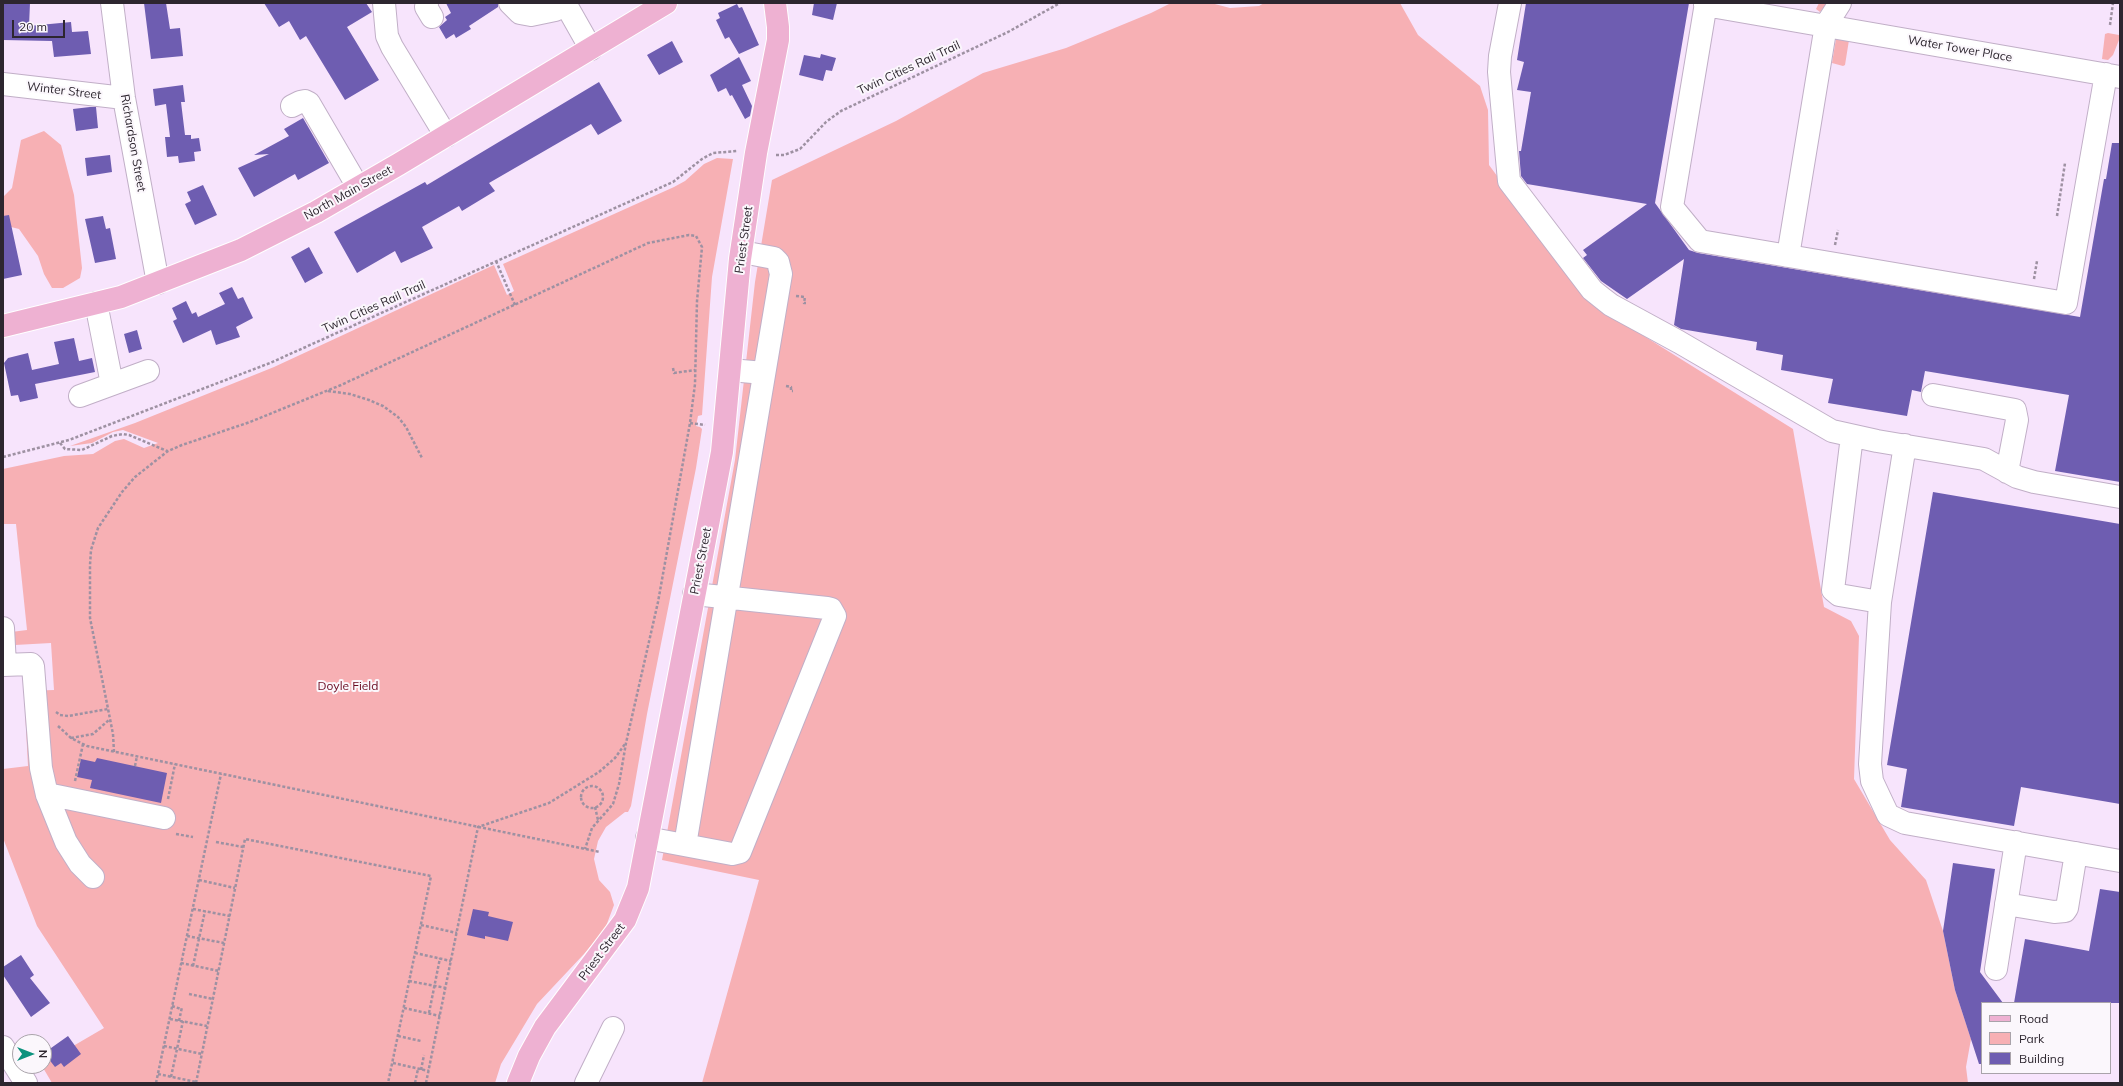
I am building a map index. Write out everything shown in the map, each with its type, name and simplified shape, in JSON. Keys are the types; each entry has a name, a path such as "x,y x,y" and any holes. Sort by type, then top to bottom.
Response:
{"main road":[{"name":"North Main Street","path":"3,326 96,303 158,283 241,250 316,212 446,136 666,3"},
{"name":"Priest Street","path":"518,1083 529,1056 545,1027 626,920 638,888 711,510 715,428 730,370 742,252 756,153 778,40 775,3"},
{"path":"778,40 788,3"}],"street":[{"name":"Richardson Street","path":"112,3 124,98 158,283"},
{"path":"384,3 389,41 446,136"},
{"path":"510,3 520,13 531,15 555,10 565,4 591,49"},
{"path":"1510,3 1500,56 1499,72 1509,181 1592,290 1612,305 1832,431 1852,436 1984,459 2007,472 2034,482 2120,497"},
{"path":"1788,256 1826,25 1840,3"},
{"path":"1705,4 1672,207 1700,241 2066,303 2113,75"},
{"name":"Water Tower Place","path":"1705,4 2113,75"},
{"name":"Winter Street","path":"3,84 124,98"},
{"path":"292,106 305,101 309,103 358,187"},
{"path":"685,845 781,274 780,268 774,258 742,252"},
{"path":"96,303 112,384"},
{"path":"730,370 764,373"},
{"path":"80,396 148,371"},
{"path":"1933,395 2015,410 2017,420 2007,472"},
{"path":"715,428 754,437"},
{"path":"1852,436 1833,590 1839,596 1880,602"},
{"path":"1905,445 1880,602 1870,772 1872,780 1888,815 1905,823 2120,861"},
{"path":"711,510 741,515"},
{"path":"647,838 732,854 740,852 835,616 831,609 827,608 694,594"},
{"path":"3,628 4,665 31,664 33,666 41,768 47,794 66,842 80,864 93,876"},
{"path":"47,794 164,818"},
{"path":"1996,969 2016,842"},
{"path":"2006,904 2054,912 2065,911 2067,908 2076,853"},
{"path":"586,1083 613,1028"},
{"path":"3,1047 26,1083"}],"path":[{"name":"Twin Cities Rail Trail","path":"773,155 784,155 800,149 826,122 841,111 1008,32 1060,3"},
{"path":"2110,24 2113,3"},
{"name":"Twin Cities Rail Trail","path":"3,457 60,443 270,363 678,179 702,159 713,153 725,151 740,152"},
{"path":"2057,216 2065,162"},
{"path":"1833,252 1838,230"},
{"path":"114,752 114,740 90,618 88,597 91,550 98,528 122,492 135,477 168,451 250,422 328,391 648,243 683,235 696,236 702,248 697,301 695,370 690,423 658,602 626,743 616,798 610,808 598,820 588,835 585,849"},
{"path":"496,261 515,305"},
{"path":"2033,286 2037,261"},
{"path":"800,297 804,297 804,302 806,303"},
{"path":"673,368 674,373 695,370"},
{"path":"786,386 791,387 791,391 793,391"},
{"path":"328,391 350,394 383,406 398,417 406,427 422,458"},
{"path":"690,423 715,428"},
{"path":"60,443 65,449 82,450 112,436 129,435 168,451"},
{"path":"108,709 64,716 52,709 58,725 70,738 82,744 114,752 600,852"},
{"path":"70,738 93,734 110,719"},
{"path":"478,827 490,821 536,809 582,783 610,763 626,743"},
{"path":"71,799 82,744"},
{"path":"135,766 137,756"},
{"path":"156,1083 221,774"},
{"path":"582,783 586,788"},
{"path":"594,786 602,793 601,803 595,807 589,807 584,803 582,797 586,788 594,786"},
{"path":"595,807 598,820"},
{"path":"426,1083 478,827"},
{"path":"158,1074 196,1082 245,840 431,876 388,1083"},
{"path":"216,842 243,848"},
{"path":"199,880 235,888"},
{"path":"193,909 230,916"},
{"path":"193,966 205,911"},
{"path":"421,925 457,933"},
{"path":"187,936 224,943"},
{"path":"415,953 451,961"},
{"path":"429,1014 440,958"},
{"path":"181,963 218,971"},
{"path":"409,980 446,988"},
{"path":"189,994 213,999"},
{"path":"172,1006 182,1008 179,1021"},
{"path":"404,1008 440,1016"},
{"path":"170,1019 207,1026"},
{"path":"171,1077 183,1022"},
{"path":"398,1036 421,1040"},
{"path":"164,1046 202,1054"},
{"path":"415,1083 424,1056 431,1058"},
{"path":"392,1063 429,1071"}],"green space":[{"path":"1171,3 1211,3 1230,8 1259,6 1264,3 1400,3 1418,35 1480,86 1488,110 1489,165 1591,303 1793,429 1824,607 1851,621 1859,636 1854,779 1890,840 1926,880 1943,931 1955,990 1971,1039 1966,1067 1968,1083 702,1083 759,880 662,860 735,460 755,282 772,180 896,121 983,73 1066,48 1151,13"},
{"path":"1819,3 1827,3 1820,12 1816,9"},
{"path":"2108,33 2119,35 2119,40 2113,55 2108,60 2102,59 2105,34"},
{"path":"1836,39 1849,40 1845,65 1843,66 1832,63"},
{"path":"44,131 61,145 74,195 82,268 80,278 63,288 52,288 44,274 38,256 19,229 3,225 3,197 12,188 21,140"},
{"name":"Doyle Field","path":"717,158 733,159 712,277 702,415 698,416 696,426 702,429 696,468 647,714 631,806 628,812 625,812 606,827 598,841 594,859 599,880 610,892 614,905 605,929 584,954 537,1004 501,1064 495,1083 52,1083 47,1074 52,1074 52,1058 104,1028 37,926 3,838 3,769 28,766 24,691 54,690 51,643 15,645 11,632 27,630 16,524 3,524 3,469 64,456 93,454 115,441 124,439 144,448 158,443 123,430 113,432 92,443 70,446 135,423 274,367 494,265 507,295 514,291 503,264 674,187 685,181 704,164"}],"building":[{"path":"3,3 30,3 29,26 71,22 72,32 88,31 91,54 54,57 52,41 3,40"},
{"path":"144,3 166,3 170,29 180,28 183,56 151,59"},
{"path":"264,3 366,3 372,12 347,27 379,80 345,100 306,36 300,40 289,21 279,27"},
{"path":"446,3 498,3 498,7 469,26 471,29 456,38 454,34 446,39 439,27 447,20 445,17 451,13"},
{"path":"814,3 837,3 833,20 812,15"},
{"path":"1526,3 1689,3 1655,203 1689,250 1698,253 2080,317 2104,179 2106,179 2112,143 2120,143 2120,482 2055,471 2069,395 1925,371 1921,392 1912,390 1907,416 1828,403 1833,379 1781,370 1783,355 1756,350 1757,342 1681,329 1674,325 1684,259 1627,299 1601,281 1583,258 1587,255 1583,250 1647,204 1527,184 1521,176 1519,151 1521,151 1531,92 1517,90 1524,62 1517,60"},
{"path":"737,4 739,8 742,7 759,45 739,54 729,37 725,39 716,20 720,18 718,13"},
{"path":"672,41 683,62 659,75 647,55"},
{"path":"821,54 836,58 832,71 826,70 823,81 799,75 804,55 820,58"},
{"path":"739,57 751,81 742,85 752,106 750,116 745,119 732,95 730,96 726,88 718,92 710,75"},
{"path":"599,82 622,121 598,135 591,124 489,183 495,191 462,211 459,206 422,227 433,248 401,263 395,251 357,273 334,232 425,182 427,185"},
{"path":"183,85 185,102 181,102 185,135 191,135 191,139 199,138 201,151 194,152 195,161 179,163 178,156 167,157 165,137 170,137 166,104 155,106 153,89"},
{"path":"96,107 98,128 76,131 73,109"},
{"path":"303,118 329,163 298,180 295,174 254,197 238,168 269,154 254,155 289,136 284,129"},
{"path":"110,155 112,172 87,176 85,158"},
{"path":"203,185 217,215 195,225 185,204 191,201 187,192"},
{"path":"9,215 22,275 3,279 3,216"},
{"path":"103,216 106,229 110,228 116,259 95,263 85,219"},
{"path":"309,247 323,273 305,283 291,257"},
{"path":"232,287 238,299 243,297 253,318 236,327 240,337 216,345 211,330 183,343 173,321 177,319 172,308 186,301 192,314 196,312 198,317 225,304 219,293"},
{"path":"137,330 142,349 129,353 124,334"},
{"path":"74,338 79,361 92,358 95,372 35,384 38,398 20,402 18,395 11,396 4,363 8,358 28,353 32,370 59,364 54,342"},
{"path":"1933,492 2120,524 2120,804 2021,787 2014,826 1901,807 1907,769 1887,765"},
{"path":"97,758 167,773 161,803 90,788 92,780 77,777 81,759 95,762"},
{"path":"1953,863 1995,869 1980,972 2002,1002 1981,1002 1981,1064 1979,1064 1955,990 1943,931"},
{"path":"2100,889 2120,892 2120,1003 2014,1002 2025,939 2089,951"},
{"path":"473,909 489,912 488,916 513,922 508,941 485,936 485,939 467,935"},
{"path":"21,955 34,975 30,978 50,1003 31,1017 3,975 3,967"},
{"path":"68,1036 81,1054 64,1067 61,1063 55,1067 52,1063 52,1047"}]}
